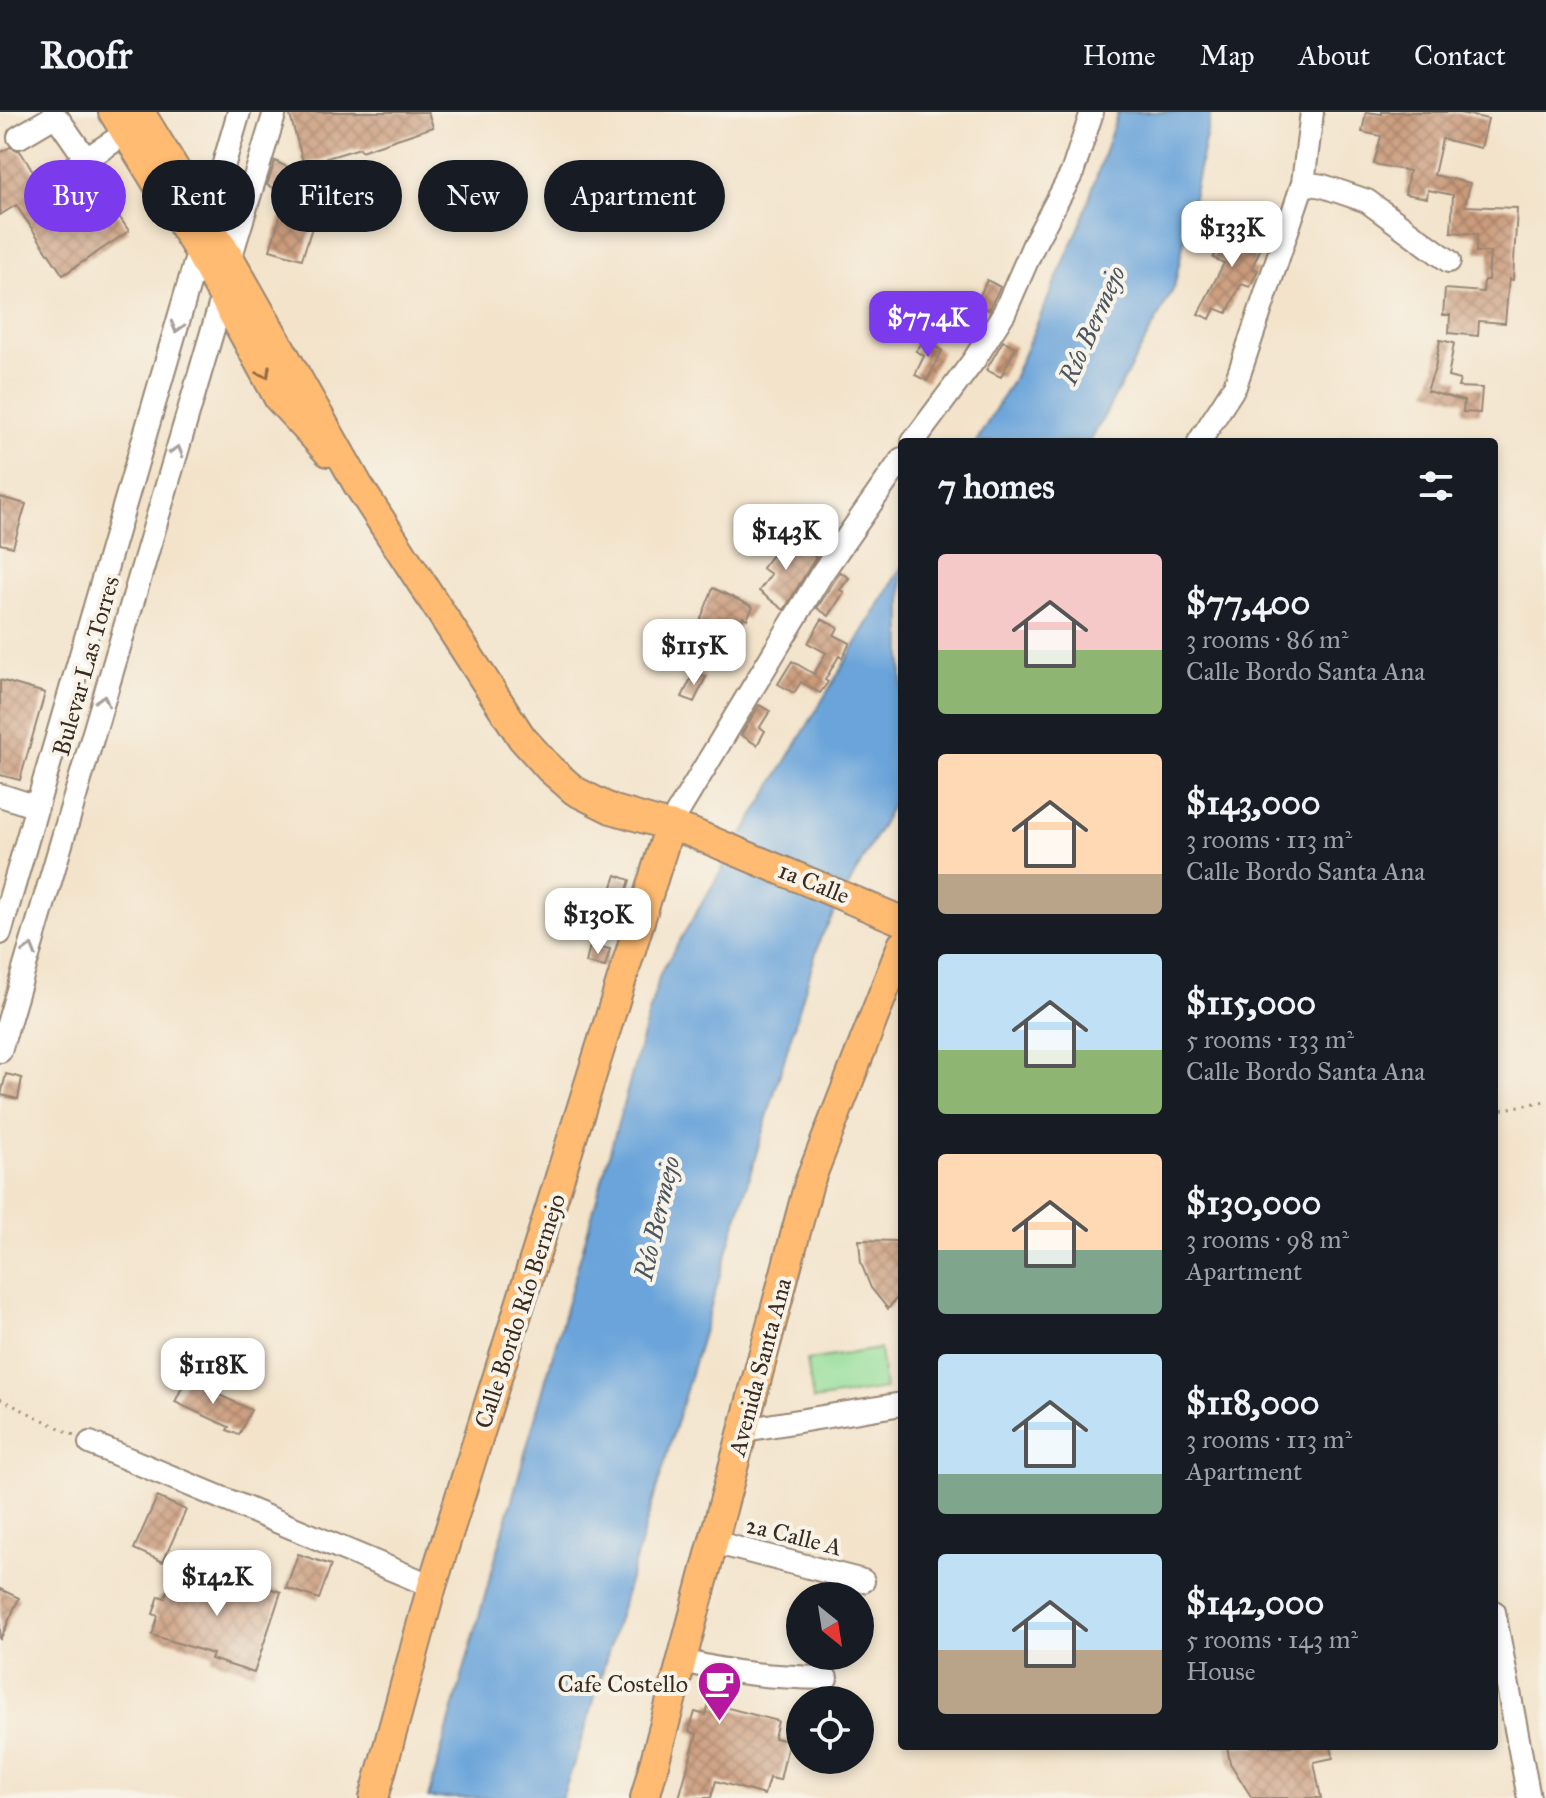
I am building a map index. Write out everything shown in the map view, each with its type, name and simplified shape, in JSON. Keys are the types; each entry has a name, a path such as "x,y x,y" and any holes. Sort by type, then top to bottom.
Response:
{"main road":[{"path":"126,119 159,160"},
{"path":"126,119 279,399 358,485"},
{"path":"214,232 358,485"},
{"name":"1a Calle","path":"358,485 522,738 575,791 611,809 670,825 724,846 898,919"},
{"name":"Calle Bordo Río Bermejo","path":"374,1798 432,1586 670,825"},
{"name":"Avenida Santa Ana","path":"645,1798 809,1183 898,955"}],"street":[{"path":"225,160 239,112"},
{"path":"230,259 275,112"},
{"path":"916,438 974,360 1004,313 1035,242 1072,173 1092,112"},
{"path":"1202,438 1235,386 1303,183 1312,112"},
{"path":"19,137 53,117 59,120 86,159 126,119"},
{"path":"1303,183 1323,186 1367,201 1449,261"},
{"name":"Bulevar Las Torres","path":"0,933 205,232"},
{"name":"Bulevar Las Torres","path":"0,1051 223,295 230,259"},
{"path":"670,825 822,573 898,465"},
{"path":"5,797 37,807"},
{"path":"744,1430 898,1405"},
{"path":"90,1443 432,1586"},
{"name":"2a Calle A","path":"713,1542 863,1581"},
{"path":"1498,1633 1529,1798"},
{"path":"681,1660 720,1669 826,1678"}],"path":[{"path":"1498,1110 1546,1101"},
{"path":"0,1399 90,1443"}],"green space":[{"path":"880,1349 885,1389 813,1400 807,1360"}],"water":[{"name":"Río Bermejo","path":"1118,112 1211,112 1174,288 1092,438 978,438 1012,381 1081,223"},
{"name":"Río Bermejo","path":"898,573 898,794 820,939 585,1730 562,1798 428,1798 660,974"}],"building":[{"path":"289,112 428,112 433,127 361,151 360,148 320,160 303,160"},
{"path":"1366,112 1455,112 1488,119 1481,148 1442,139 1434,175 1470,183 1465,206 1517,208 1513,280 1509,279 1505,323 1479,321 1478,336 1449,333 1450,315 1443,315 1445,289 1483,292 1484,280 1488,280 1490,252 1476,252 1477,234 1451,232 1453,195 1428,190 1427,198 1405,194 1409,171 1374,164 1381,136 1362,132"},
{"path":"10,147 20,151 26,160 24,217 16,205 0,215 0,153"},
{"path":"1226,226 1249,236 1251,232 1265,238 1252,268 1258,270 1250,287 1241,284 1227,313 1215,308 1210,319 1198,314 1224,263 1213,258"},
{"path":"126,227 129,231 63,275 34,232 126,232"},
{"path":"276,232 311,232 302,259 270,250"},
{"path":"987,280 1000,287 989,310 976,304"},
{"path":"925,339 942,351 927,381 915,375 924,356 916,351"},
{"path":"1440,340 1454,343 1448,377 1460,380 1458,387 1482,388 1480,413 1463,412 1464,401 1427,391"},
{"path":"1003,341 1016,347 1001,377 986,370"},
{"path":"0,497 26,504 13,547 0,544"},
{"path":"787,536 816,557 784,610 759,591 771,574 762,568"},
{"path":"840,572 849,578 829,616 817,608"},
{"path":"713,588 753,607 747,619 743,617 726,655 715,649 722,636 698,626"},
{"path":"822,619 838,628 834,635 850,643 842,658 839,656 820,693 801,682 794,693 778,684 792,661 814,674 826,653 808,643"},
{"path":"694,672 706,677 694,702 682,697"},
{"path":"0,680 45,693 20,780 0,775"},
{"path":"759,705 770,711 760,727 765,731 757,745 741,735"},
{"path":"616,875 630,880 619,914 604,909"},
{"path":"590,945 610,949 605,967 586,963"},
{"path":"6,1074 22,1078 18,1099 1,1095"},
{"path":"859,1240 898,1241 898,1296 888,1309 871,1288 861,1263"},
{"path":"186,1379 251,1410 239,1435 227,1430 229,1427 175,1402"},
{"path":"157,1497 186,1510 163,1562 134,1549"},
{"path":"298,1554 331,1565 319,1599 286,1588"},
{"path":"175,1568 235,1588 238,1578 281,1592 254,1673 211,1659 213,1654 152,1635 158,1616 153,1614 159,1596 165,1598"},
{"path":"0,1589 19,1598 0,1640"},
{"path":"709,1703 778,1721 774,1738 786,1740 786,1754 780,1780 769,1778 764,1795 716,1781 711,1798 679,1798 697,1734 689,1731 695,1712 706,1715"},
{"path":"1228,1750 1332,1750 1333,1758 1314,1762 1321,1798 1252,1798 1230,1763"}],"place":[{"name":"Cafe Costello","path":"719,1723"}]}
